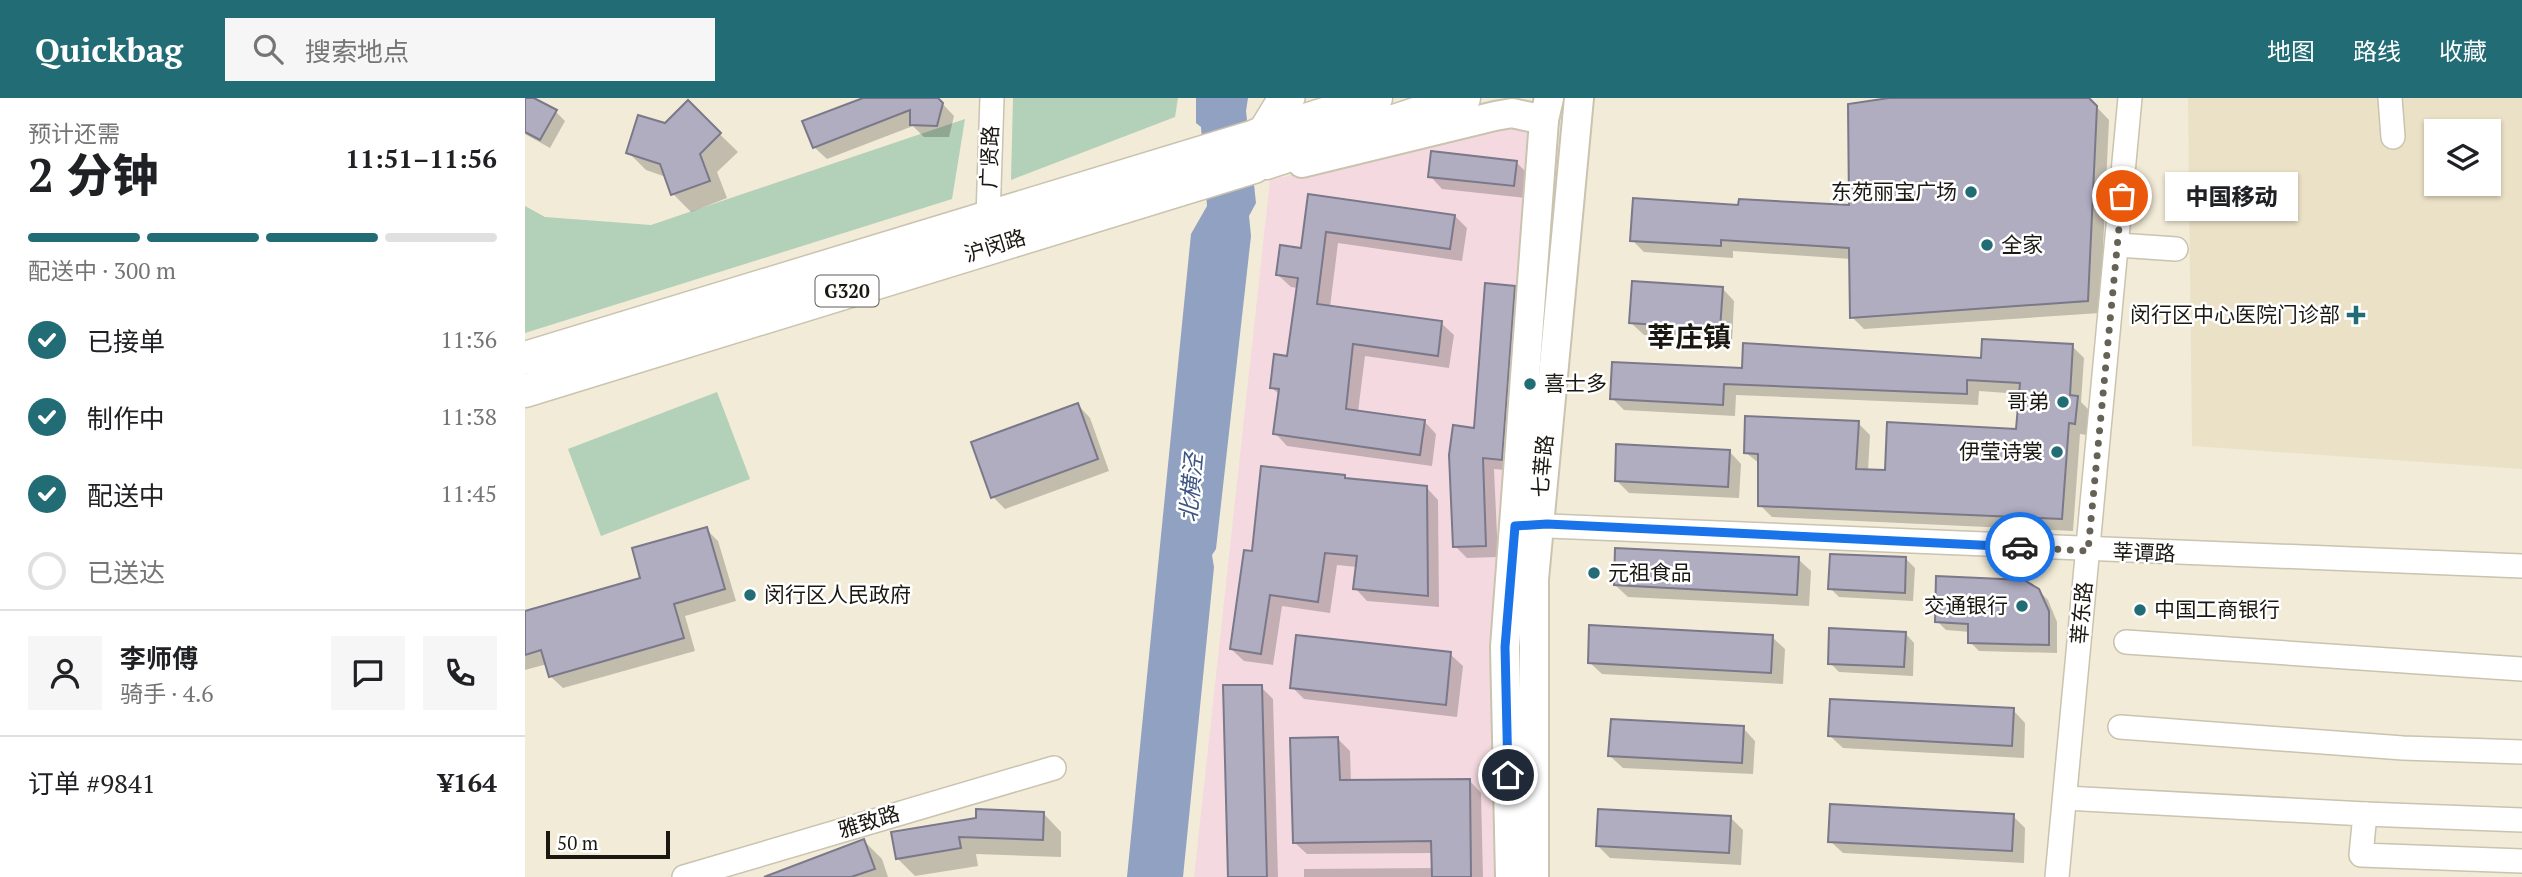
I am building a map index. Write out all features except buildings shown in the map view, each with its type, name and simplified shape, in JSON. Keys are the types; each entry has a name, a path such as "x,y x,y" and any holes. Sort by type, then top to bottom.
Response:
{"highway":[{"name":"沪闵路","path":"1257,151 1376,98"},
{"name":"沪闵路","path":"525,391 1167,177 1464,98"},
{"name":"沪闵路","path":"525,358 988,217 1167,177"}],"main road":[{"name":"七莘路","path":"1510,877 1505,647 1527,525 1579,98"},
{"path":"1257,151 1312,163 1495,116 1547,109"},
{"name":"七莘路","path":"1534,877 1534,579 1527,525 1547,109"}],"street":[{"name":"广贤路","path":"988,217 992,98"},
{"path":"1257,151 1276,103 1293,98"},
{"name":"莘东路","path":"2057,877 2130,98"},
{"path":"2390,98 2393,137"},
{"path":"2118,245 2176,249"},
{"name":"莘谭路","path":"1527,525 2088,551 2522,566"},
{"path":"2126,642 2522,669"},
{"path":"2120,727 2403,748 2522,752"},
{"name":"雅致路","path":"684,877 1053,768"},
{"path":"2065,798 2522,820"},
{"path":"2365,814 2361,855 2522,861"}],"shaded area":[{"name":"闵行区中心医院门诊部","path":"2188,98 2522,98 2522,469 2192,446"},
{"path":"1516,123 1536,131 1495,641 1494,877 1194,877 1270,180"}],"green space":[{"path":"1013,98 1178,98 1175,117 1011,180"},
{"path":"965,119 952,199 525,333 525,206 545,217 651,225"},
{"path":"717,392 750,479 601,536 568,449"}],"water":[{"name":"北横泾","path":"1196,98 1248,98 1246,111 1256,203 1249,216 1251,236 1216,549 1212,555 1214,567 1183,877 1127,877 1191,234 1207,206 1201,127 1196,123"}],"way so far":[{"path":"2020,547 2088,551 2122,196"}],"place":[{"name":"东苑丽宝广场","path":"1971,192"},
{"name":"中国移动","path":"2122,196"},
{"name":"全家","path":"1987,245"},
{"name":"闵行区中心医院门诊部","path":"2356,315"},
{"name":"喜士多","path":"1530,384"},
{"name":"哥弟","path":"2063,402"},
{"name":"伊莹诗裳","path":"2057,452"},
{"name":"元祖食品","path":"1594,573"},
{"name":"闵行区人民政府","path":"750,595"},
{"name":"交通银行","path":"2022,606"},
{"name":"中国工商银行","path":"2140,610"}],"district":[{"name":"莘庄镇","path":"1689,337"}],"route":[{"path":"1508,775 1505,647 1515,526 1547,524 2020,547"}]}
